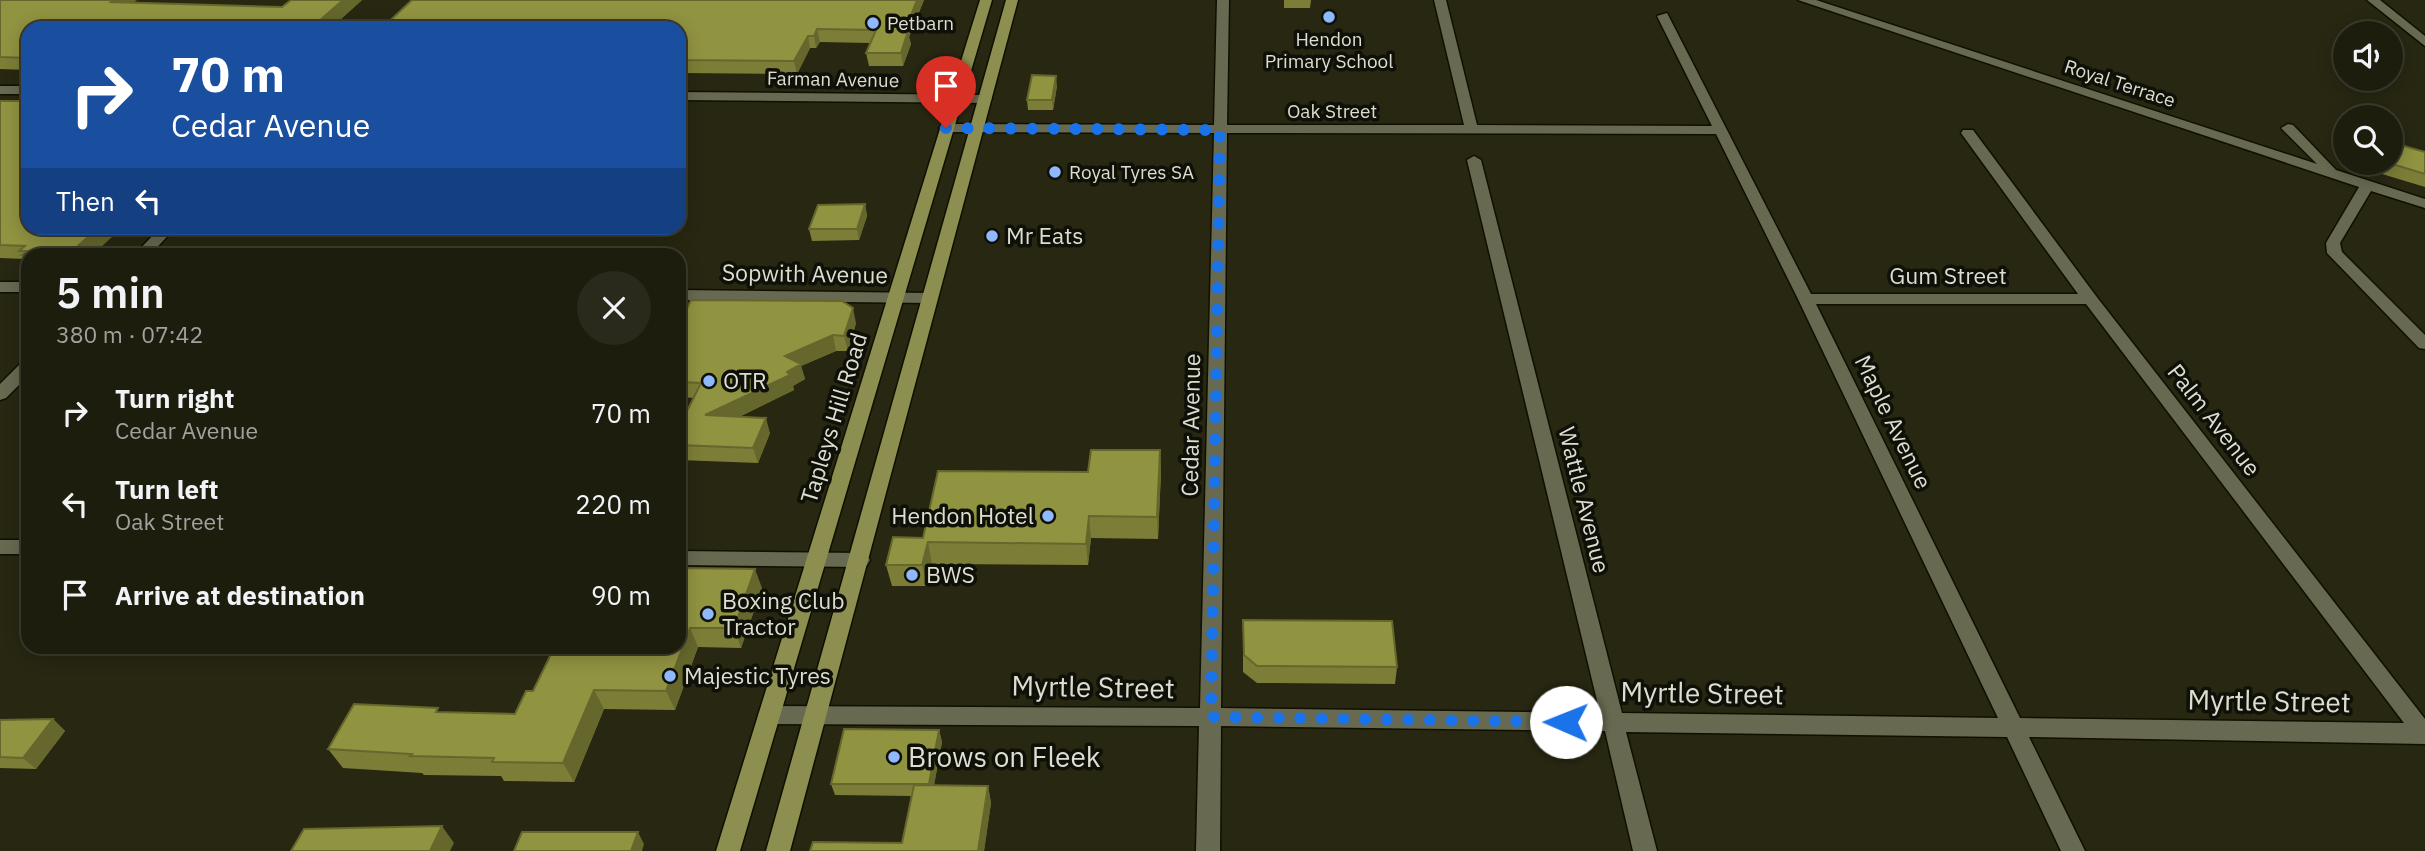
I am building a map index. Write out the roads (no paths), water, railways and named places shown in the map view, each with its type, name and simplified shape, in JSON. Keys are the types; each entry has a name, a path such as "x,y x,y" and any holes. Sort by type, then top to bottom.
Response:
{"main road":[{"name":"Tapleys Hill Road","path":"728,851 986,0"},
{"path":"778,851 1012,0"}],"street":[{"name":"Cedar Avenue","path":"1208,851 1223,0"},
{"path":"1440,0 1472,131"},
{"name":"Royal Terrace","path":"1804,0 2333,173"},
{"path":"2374,0 2425,42"},
{"name":"Maple Avenue","path":"1664,16 1806,299 2073,851"},
{"path":"0,90 21,90"},
{"name":"Farman Avenue","path":"686,96 986,99"},
{"name":"Oak Street","path":"946,128 1719,130"},
{"path":"2288,128 2333,172"},
{"name":"Palm Avenue","path":"1968,133 2090,299 2424,733"},
{"name":"Wattle Avenue","path":"1474,160 1645,851"},
{"name":"Royal Terrace","path":"2340,175 2425,204"},
{"path":"2367,185 2333,243 2335,253 2425,344"},
{"path":"148,248 161,235"},
{"path":"0,287 21,287"},
{"name":"Sopwith Avenue","path":"686,295 930,298"},
{"name":"Gum Street","path":"1806,299 2090,299"},
{"path":"0,394 21,373"},
{"path":"0,547 21,547"},
{"path":"686,558 859,561"},
{"name":"Myrtle Street","path":"769,715 816,713 1211,717 2424,733"}],"place":[{"name":"Hendon Primary School","path":"1329,17"},
{"name":"Petbarn","path":"873,23"},
{"name":"Royal Tyres SA","path":"1055,172"},
{"name":"Mr Eats","path":"992,236"},
{"name":"OTR","path":"709,381"},
{"name":"Hendon Hotel","path":"1048,516"},
{"name":"BWS","path":"912,575"},
{"name":"Boxing Club Tractor","path":"708,614"},
{"name":"Majestic Tyres","path":"670,676"},
{"name":"Brows on Fleek","path":"894,757"}]}
